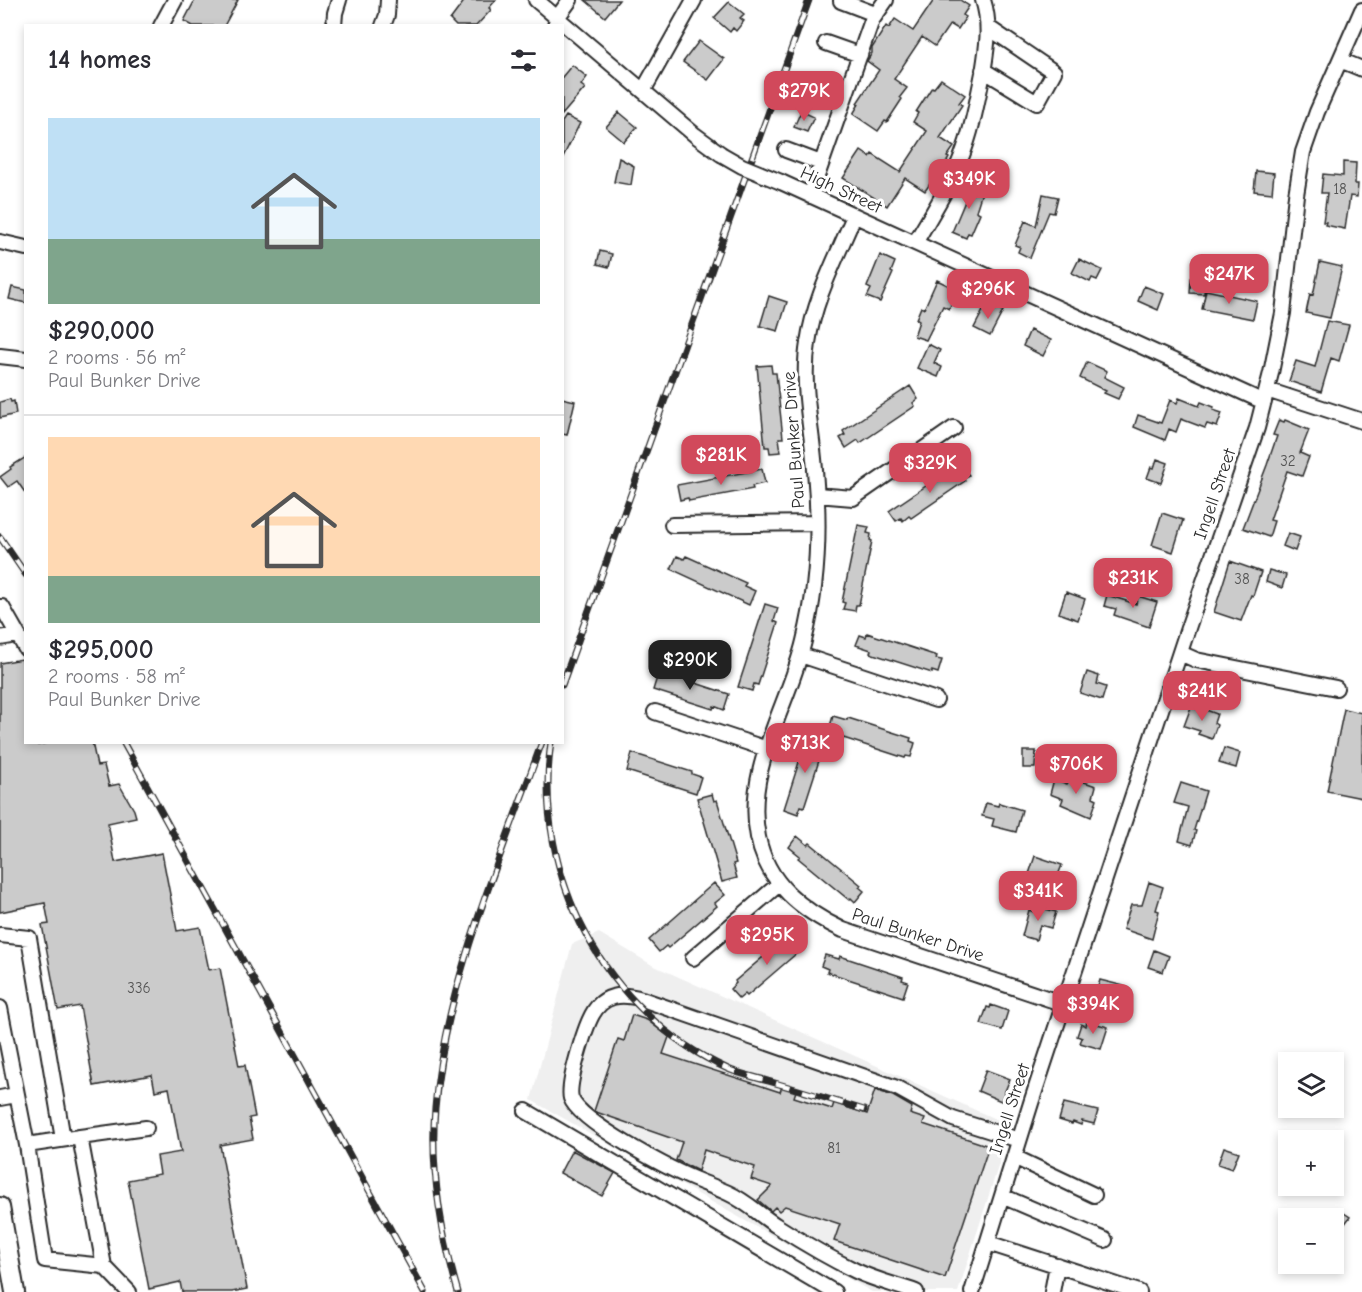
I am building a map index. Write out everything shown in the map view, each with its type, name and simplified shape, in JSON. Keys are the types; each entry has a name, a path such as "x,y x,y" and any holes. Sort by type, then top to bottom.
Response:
{"main road":[{"path":"0,1208 15,1292"}],"street":[{"path":"162,24 175,0"},
{"path":"334,24 339,0"},
{"path":"384,24 388,0"},
{"name":"High Street","path":"536,0 556,22"},
{"path":"556,22 570,0"},
{"path":"643,91 694,0"},
{"path":"810,196 875,14 885,0"},
{"path":"915,243 947,188 970,131 989,28 983,0"},
{"path":"841,1 875,14"},
{"name":"Ingell Street","path":"972,1292 1019,1140 1265,396 1283,313 1303,152 1317,112 1362,10"},
{"name":"High Street","path":"564,28 694,135 721,154 854,216 1265,396 1362,421"},
{"path":"983,70 1036,103 1054,72 989,28"},
{"path":"825,43 860,55"},
{"path":"1340,60 1362,69"},
{"path":"809,87 843,100"},
{"path":"786,150 821,163"},
{"name":"Paul Bunker Drive","path":"854,216 824,287 808,343 807,403 817,495 813,594 801,655 767,750 757,787 755,821 762,852 779,884 803,907 819,918 843,930 1064,1004"},
{"path":"0,242 24,248"},
{"path":"0,356 24,359"},
{"path":"817,495 853,498 954,428"},
{"path":"672,525 817,523"},
{"path":"0,607 24,646"},
{"path":"0,638 17,634"},
{"path":"1180,653 1196,660 1336,688"},
{"path":"801,655 936,700"},
{"path":"655,712 767,750"},
{"path":"693,958 779,884"},
{"path":"0,935 28,938 63,1139"},
{"path":"916,1292 857,1272 777,1226 730,1193 693,1179 656,1161 596,1124 576,1106 571,1096 572,1078 591,1017 598,1005 610,996 628,995 642,999 897,1088 953,1119 1019,1140"},
{"path":"0,1008 27,1145 45,1260 104,1266"},
{"path":"0,1098 16,1095"},
{"path":"526,1111 646,1179 834,1292"},
{"path":"27,1145 146,1128"},
{"path":"80,1137 104,1266 129,1292"},
{"path":"1014,1157 1094,1195"},
{"path":"1002,1196 1105,1240"},
{"path":"988,1244 1139,1292"},
{"path":"1052,1292 1057,1265"}],"shaded area":[{"path":"599,933 652,965 1011,1126 958,1292 872,1292 531,1100 572,944"}],"building":[{"path":"195,0 238,0 225,24 189,24 184,21"},
{"path":"465,0 496,0 489,8 491,10 478,24 454,24 450,20"},
{"path":"585,0 619,0 605,17"},
{"path":"934,0 960,0 969,6 963,15 966,17 958,29 950,24 935,46 922,37 894,79 907,88 900,97 902,99 878,131 853,114 859,104 857,103 879,70 867,61 872,48 886,26 889,28 895,19 913,31"},
{"path":"729,2 744,14 740,18 744,21 736,31 733,28 730,32 714,18"},
{"path":"699,41 724,59 708,80 683,62"},
{"path":"572,65 587,77 581,85 585,88 564,113 564,75"},
{"path":"941,79 965,95 959,103 962,105 940,138 954,147 934,182 932,181 925,191 905,178 887,206 843,178 861,151 870,157 872,154 900,172 927,131 913,122 918,113 916,112 932,87 934,88"},
{"path":"801,111 814,117 807,132 794,127"},
{"path":"619,112 637,127 624,142 606,127"},
{"path":"566,116 580,123 564,155 564,119"},
{"path":"619,158 634,166 631,185 614,182"},
{"path":"1343,162 1356,163 1355,184 1358,184 1357,197 1350,196 1345,229 1325,225 1326,222 1323,222 1327,193 1321,193 1323,174 1343,176"},
{"path":"1256,171 1274,173 1272,193 1254,191"},
{"path":"967,180 984,186 976,211 980,213 971,234 968,233 966,238 952,232 968,194 962,191"},
{"path":"1043,194 1058,197 1054,213 1049,212 1030,258 1018,252 1020,247 1015,245 1025,221 1036,226"},
{"path":"600,251 612,254 609,267 597,264"},
{"path":"880,255 895,262 891,272 893,273 880,302 867,297 871,289 867,287"},
{"path":"1079,259 1102,270 1097,280 1092,278 1090,282 1072,273"},
{"path":"1320,262 1342,267 1330,318 1306,313 1310,294 1313,295"},
{"path":"1191,278 1205,279 1204,294 1190,293"},
{"path":"937,280 958,290 949,309 943,306 926,340 914,336 919,321 916,319 921,307 924,309"},
{"path":"1144,286 1164,294 1158,310 1138,301"},
{"path":"12,287 24,290 24,303 9,299"},
{"path":"1206,290 1257,301 1253,319 1202,309"},
{"path":"769,296 787,302 778,331 760,326"},
{"path":"987,303 1003,311 990,336 974,328"},
{"path":"1327,321 1349,325 1339,361 1331,358 1321,392 1289,381 1296,361 1315,367"},
{"path":"1030,330 1051,340 1043,356 1023,346"},
{"path":"928,344 940,350 934,363 942,367 938,377 917,368"},
{"path":"1087,362 1107,371 1104,377 1124,387 1118,399 1080,378"},
{"path":"771,365 772,373 776,373 783,438 779,438 781,452 770,453 769,447 765,447 757,366"},
{"path":"910,386 918,399 913,403 915,406 860,443 858,440 846,448 840,438 845,435 843,431"},
{"path":"564,398 575,401 567,435 564,434"},
{"path":"1179,398 1199,406 1201,402 1222,413 1217,427 1207,424 1205,428 1181,419 1176,432 1169,429 1165,440 1134,427 1138,415 1161,423 1170,400 1177,403"},
{"path":"10,399 11,402 14,401 16,414 0,418 0,402"},
{"path":"1279,420 1284,422 1285,420 1309,430 1300,453 1309,457 1302,476 1287,471 1270,520 1274,521 1269,537 1243,528 1277,436 1273,435"},
{"path":"24,458 24,491 17,481 8,487 0,477 11,469 10,467"},
{"path":"1157,459 1168,463 1161,483 1147,478"},
{"path":"960,463 969,475 964,479 965,481 911,518 909,516 903,521 901,518 896,521 889,511"},
{"path":"762,469 765,483 752,486 753,489 689,501 688,498 680,500 677,485"},
{"path":"1162,513 1183,520 1173,552 1152,545"},
{"path":"858,525 869,527 867,533 871,534 870,540 872,541 859,605 856,605 855,611 843,609 845,603 842,602"},
{"path":"1288,533 1300,537 1295,551 1283,546"},
{"path":"677,556 684,559 686,556 746,583 744,586 755,591 749,605 671,569"},
{"path":"1230,561 1261,572 1241,621 1214,612"},
{"path":"1269,570 1286,575 1282,588 1266,582"},
{"path":"1066,592 1085,599 1078,620 1059,613"},
{"path":"1107,595 1136,604 1138,596 1157,602 1149,627 1114,615 1116,609 1104,606"},
{"path":"765,604 778,608 774,621 778,623 758,685 754,684 752,691 738,687"},
{"path":"867,633 937,656 936,659 942,660 938,673 870,653 871,650 856,645 860,635 866,637"},
{"path":"22,659 24,744 92,744 97,766 104,765 109,786 119,784 136,817 108,823 115,862 162,853 177,931 200,927 209,970 220,968 239,1066 245,1065 255,1117 249,1118 253,1139 220,1145 247,1289 232,1292 182,1292 180,1282 149,1289 128,1180 160,1174 157,1156 181,1152 169,1088 155,1091 152,1075 94,1086 80,1006 58,1010 42,925 49,924 45,903 0,912 0,663"},
{"path":"659,671 729,694 724,710 714,706 713,709 653,690"},
{"path":"1087,672 1099,676 1097,684 1106,687 1102,700 1080,693"},
{"path":"1191,707 1198,709 1198,707 1217,714 1214,723 1217,725 1212,739 1198,734 1200,731 1184,726"},
{"path":"1344,709 1362,713 1362,798 1327,791"},
{"path":"833,716 847,720 848,718 911,738 910,741 915,743 911,757 906,756 905,758 828,733"},
{"path":"810,734 826,739 804,807 801,806 798,814 784,809 806,740 808,741"},
{"path":"1224,748 1240,753 1236,768 1219,763"},
{"path":"1023,751 1036,751 1035,768 1023,768"},
{"path":"632,753 701,777 696,793 627,771"},
{"path":"1070,777 1096,786 1093,797 1097,799 1091,817 1061,804 1063,799 1050,794 1054,779 1067,784"},
{"path":"1181,783 1206,791 1194,830 1196,831 1192,845 1179,841 1188,807 1174,803"},
{"path":"712,794 714,801 717,800 736,863 733,864 737,878 722,882 697,798"},
{"path":"986,803 998,806 999,803 1022,810 1016,832 992,826 994,819 982,816"},
{"path":"797,836 808,845 810,843 861,885 859,887 864,891 855,902 851,898 849,900 798,858 800,856 789,847"},
{"path":"1035,856 1062,865 1055,883 1029,874"},
{"path":"1149,882 1163,887 1156,910 1159,911 1152,939 1123,929 1131,905 1142,905"},
{"path":"714,883 725,895 715,903 717,906 668,948 666,946 659,952 649,940"},
{"path":"1036,906 1056,912 1051,928 1040,925 1036,940 1022,936 1029,910 1034,912"},
{"path":"796,933 804,943 795,951 797,953 747,996 745,994 739,999 730,989 736,983 735,981 784,939 787,941"},
{"path":"1154,950 1169,956 1163,972 1148,967"},
{"path":"825,955 839,959 840,956 903,977 902,980 908,982 903,997 827,972 828,969 821,966"},
{"path":"1100,980 1124,986 1119,1003 1100,998 1101,995 1096,993"},
{"path":"991,1005 1008,1011 1002,1030 981,1024 987,1007 990,1008"},
{"path":"632,1015 647,1020 669,1037 663,1054 780,1092 782,1086 796,1091 794,1097 832,1109 834,1103 867,1114 875,1090 893,1096 912,1107 910,1114 925,1119 923,1124 989,1146 945,1278 834,1241 840,1224 785,1206 779,1211 775,1207 771,1211 758,1200 772,1186 751,1179 755,1167 704,1150 698,1171 676,1160 682,1142 594,1111 618,1039 624,1041"},
{"path":"1087,1021 1108,1027 1101,1049 1080,1043 1082,1038 1077,1036 1081,1024 1086,1026"},
{"path":"986,1070 1010,1079 1001,1101 978,1091"},
{"path":"1064,1103 1098,1111 1094,1124 1082,1121 1081,1125 1073,1122 1072,1124 1059,1120"},
{"path":"1224,1147 1239,1152 1232,1169 1218,1164"},
{"path":"572,1150 615,1173 602,1196 560,1173"},
{"path":"1344,1213 1350,1217 1344,1225"}],"railway":[{"path":"564,679 809,0"},
{"path":"0,537 24,572"},
{"path":"124,744 425,1292"},
{"path":"458,1292 442,1224 434,1155 435,1108 440,1062 462,969 476,922 541,744"},
{"path":"551,744 548,792 553,842 566,890 586,935 613,976 646,1013 684,1044 728,1069 864,1110"}]}
